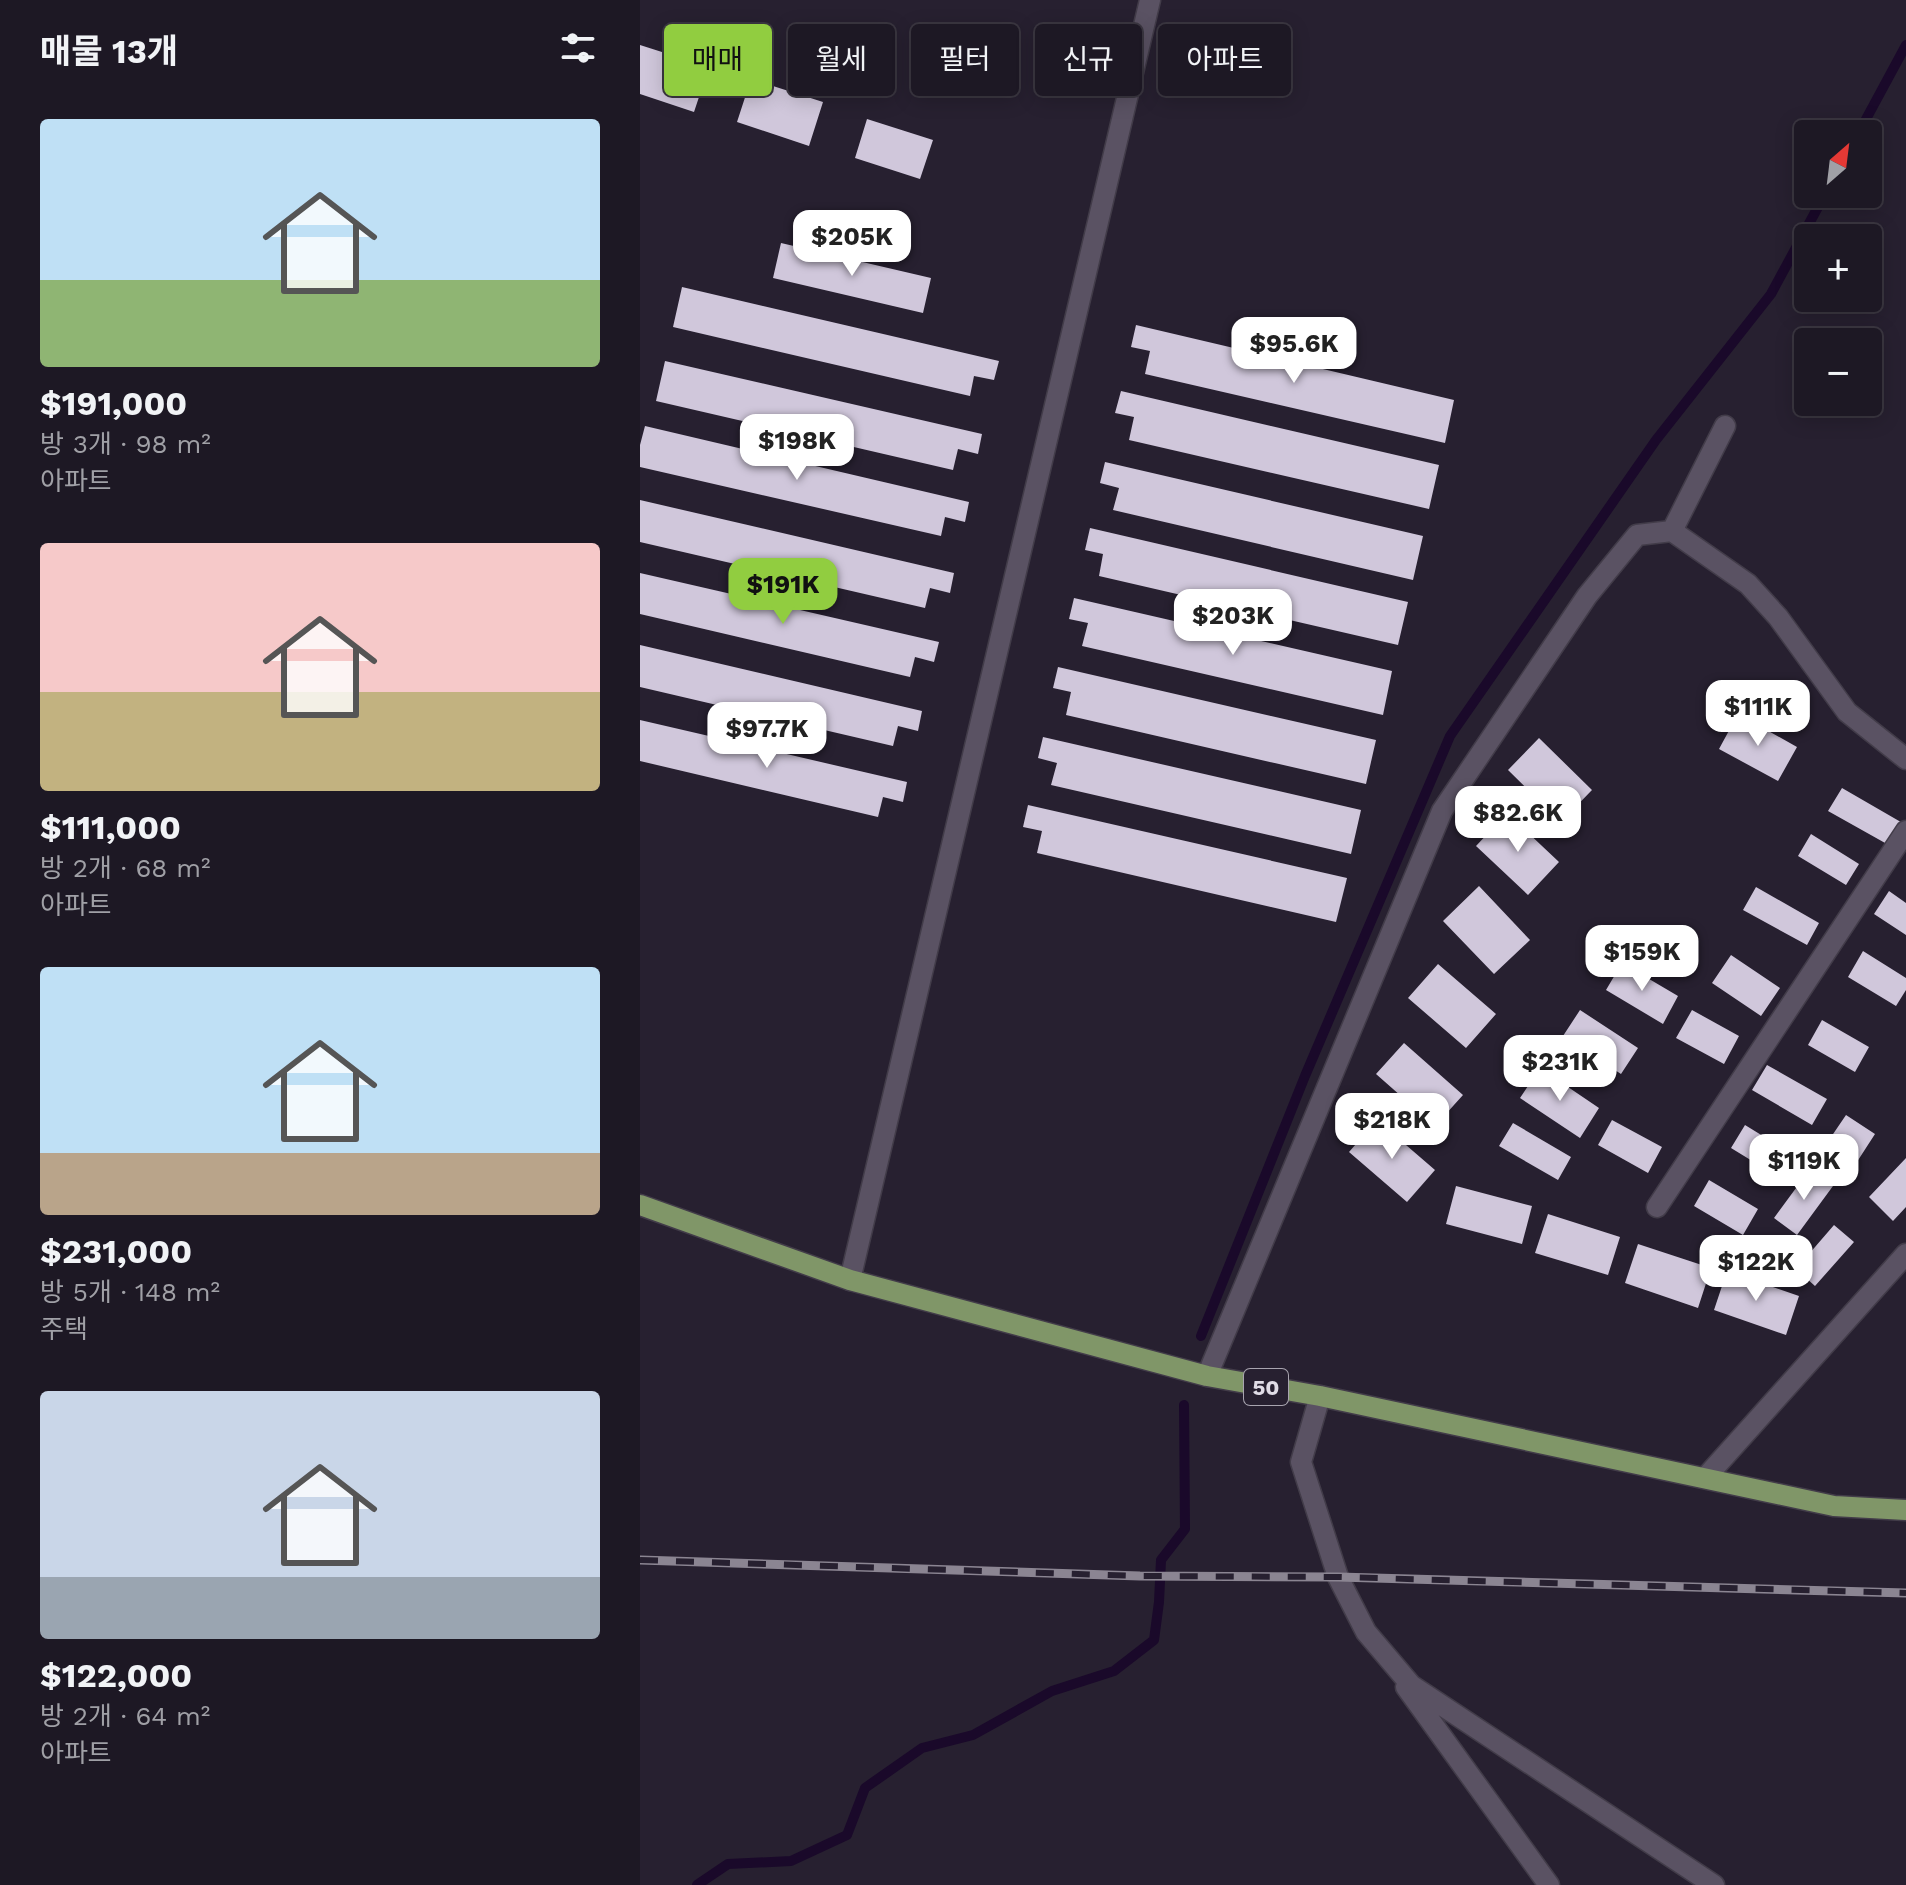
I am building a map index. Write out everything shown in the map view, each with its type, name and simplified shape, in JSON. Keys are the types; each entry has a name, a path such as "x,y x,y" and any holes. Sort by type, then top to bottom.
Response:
{"main road":[{"name":"50","path":"640,1205 850,1280 1207,1376 1320,1396 1834,1506 1906,1510"}],"street":[{"path":"850,1280 1150,0"},
{"path":"1672,531 1725,426"},
{"path":"1207,1376 1442,811 1587,596 1637,535 1672,531 1748,584 1778,617 1847,712 1906,759"},
{"path":"1657,1207 1906,831"},
{"path":"1706,1477 1906,1254"},
{"path":"1320,1396 1301,1462 1338,1577 1366,1632 1549,1885"},
{"path":"1366,1632 1411,1685 1714,1885"}],"building":[{"path":"640,45 664,53 664,96 699,96 694,112 640,94"},
{"path":"772,86 788,91 788,96 804,96 823,102 809,146 737,122 745,96 772,96"},
{"path":"867,119 933,140 920,179 855,158"},
{"path":"781,243 931,278 923,313 773,278"},
{"path":"682,287 999,361 994,380 974,376 970,396 673,327"},
{"path":"1136,325 1454,400 1445,443 1145,374 1150,351 1131,347"},
{"path":"665,361 982,434 978,454 958,449 953,470 656,401"},
{"path":"1121,391 1439,465 1429,509 1129,440 1134,417 1115,413"},
{"path":"645,426 969,502 965,522 945,517 941,536 640,467 640,445"},
{"path":"1105,462 1423,536 1413,580 1113,510 1119,488 1100,483"},
{"path":"640,500 954,573 950,593 930,588 925,608 640,542"},
{"path":"1090,528 1408,602 1398,645 1099,576 1103,554 1085,550"},
{"path":"640,573 939,642 934,662 915,657 910,677 640,614"},
{"path":"1074,598 1392,671 1383,715 1082,646 1088,623 1069,619"},
{"path":"640,645 922,711 918,731 898,726 893,746 640,687"},
{"path":"1058,667 1376,740 1366,784 1066,715 1071,692 1053,688"},
{"path":"1738,714 1797,747 1778,781 1719,749"},
{"path":"640,720 907,782 903,802 883,797 878,817 640,761"},
{"path":"1043,737 1361,810 1351,854 1051,785 1057,763 1038,758"},
{"path":"1539,738 1592,790 1561,822 1508,770"},
{"path":"1842,788 1906,825 1894,848 1828,811"},
{"path":"1028,805 1347,878 1336,922 1037,853 1042,831 1023,827"},
{"path":"1507,813 1559,862 1528,895 1476,846"},
{"path":"1811,834 1859,864 1846,885 1798,856"},
{"path":"1479,886 1530,940 1494,974 1443,921"},
{"path":"1756,887 1819,923 1807,945 1743,910"},
{"path":"1889,891 1906,903 1906,935 1874,914"},
{"path":"1863,951 1906,978 1906,990 1896,1006 1848,977"},
{"path":"1731,955 1780,988 1761,1016 1712,983"},
{"path":"1622,963 1678,996 1663,1024 1606,990"},
{"path":"1438,964 1496,1014 1466,1048 1408,998"},
{"path":"1580,1010 1638,1048 1621,1074 1563,1036"},
{"path":"1692,1010 1739,1036 1724,1064 1676,1038"},
{"path":"1822,1020 1869,1047 1855,1072 1808,1045"},
{"path":"1404,1043 1463,1095 1435,1126 1376,1074"},
{"path":"1767,1065 1827,1099 1812,1125 1752,1090"},
{"path":"1540,1068 1599,1108 1580,1138 1520,1098"},
{"path":"1846,1115 1875,1134 1842,1185 1812,1165"},
{"path":"1377,1120 1435,1170 1407,1202 1349,1152"},
{"path":"1612,1120 1662,1147 1648,1173 1598,1145"},
{"path":"1513,1123 1571,1157 1558,1180 1499,1146"},
{"path":"1745,1125 1794,1155 1780,1178 1731,1148"},
{"path":"1906,1158 1906,1207 1893,1221 1869,1197"},
{"path":"1810,1169 1833,1186 1797,1235 1774,1218"},
{"path":"1709,1180 1758,1209 1743,1235 1694,1206"},
{"path":"1456,1186 1532,1206 1522,1244 1446,1224"},
{"path":"1548,1214 1620,1237 1608,1275 1535,1253"},
{"path":"1834,1225 1854,1242 1815,1286 1796,1269"},
{"path":"1638,1244 1711,1268 1698,1308 1625,1283"},
{"path":"1727,1271 1799,1296 1786,1335 1714,1310"}],"waterway":[{"path":"1866,120 1906,45"},
{"path":"1201,1336 1305,1076 1450,736 1656,440 1771,294 1817,208"},
{"path":"697,1885 728,1864 791,1861 847,1835 865,1788 922,1748 973,1735 1052,1691 1114,1671 1154,1640 1161,1560 1185,1529 1184,1405"}],"railway":[{"path":"640,1560 1140,1576 1338,1577 1906,1593"}]}
